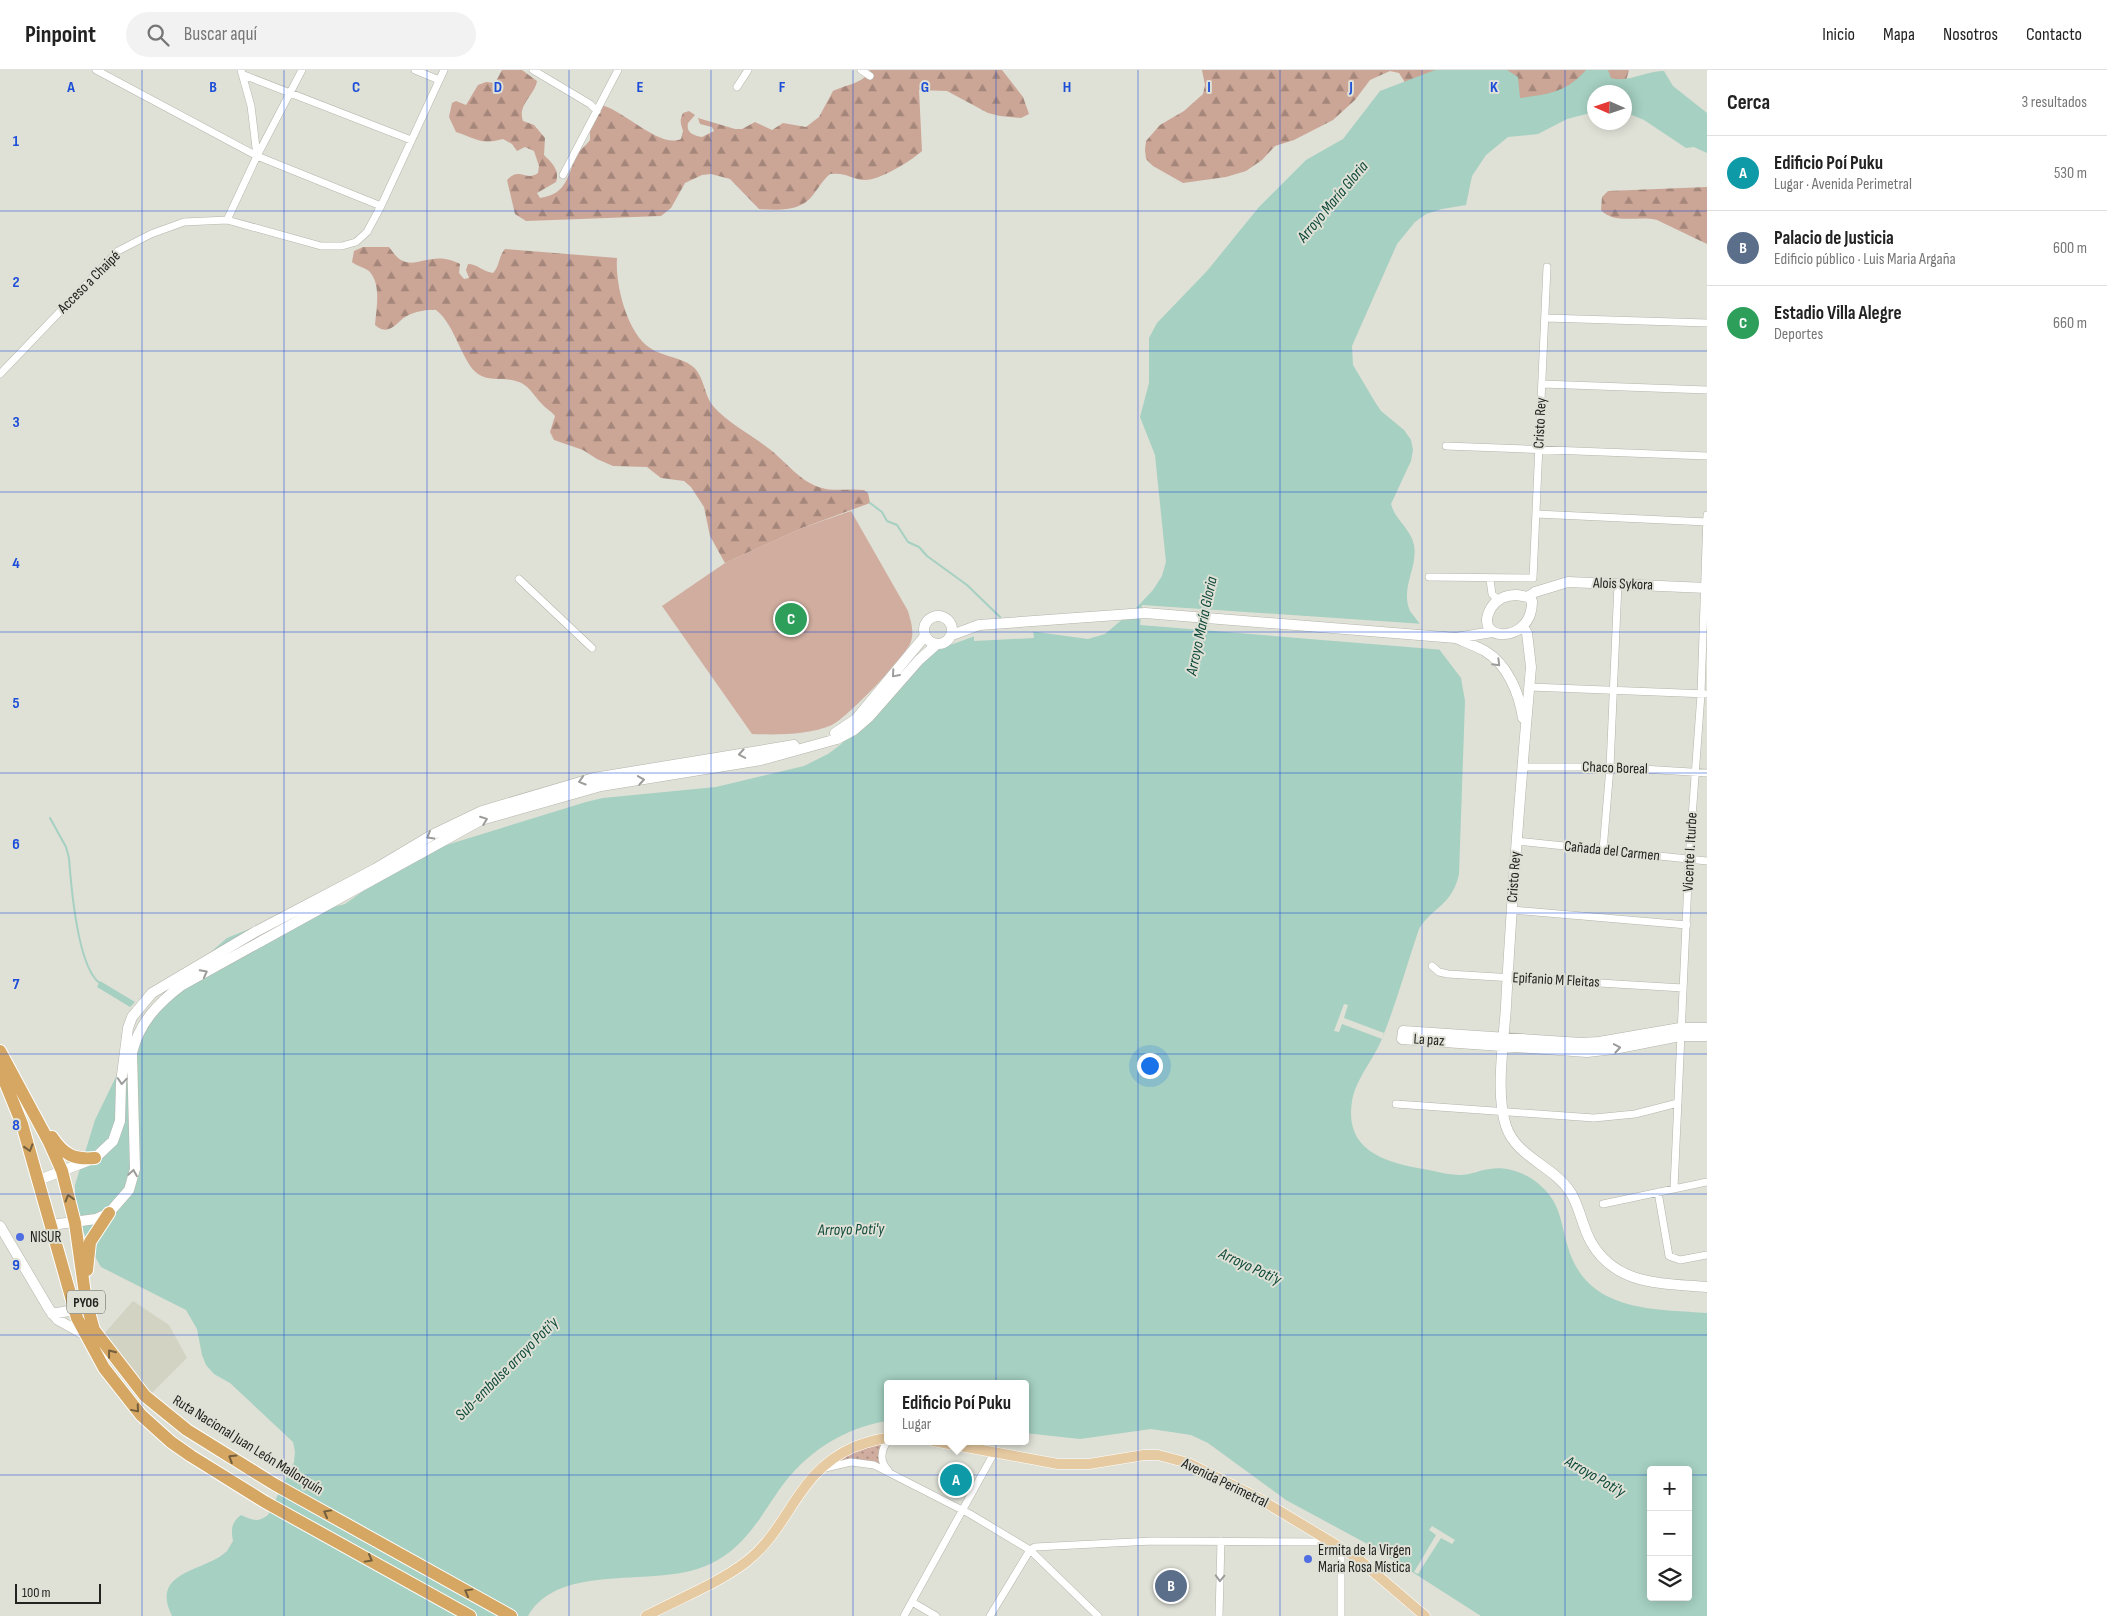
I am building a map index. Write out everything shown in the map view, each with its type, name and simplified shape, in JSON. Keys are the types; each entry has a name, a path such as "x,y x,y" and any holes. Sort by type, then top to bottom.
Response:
{"highway":[{"name":"Ruta Nacional Juan León Mallorquín","path":"0,1051 3,1067 39,1180 74,1310"},
{"name":"Ruta Nacional Juan León Mallorquín","path":"3,1067 25,1100 49,1142 62,1171 75,1223 90,1332 116,1385 154,1428 191,1456 265,1502 470,1616"},
{"path":"25,1100 60,1150 76,1159 96,1158"},
{"path":"84,1292 90,1242 109,1213"},
{"path":"74,1310 81,1312 90,1332"},
{"name":"Ruta Nacional Juan León Mallorquín","path":"90,1332 155,1406 187,1430 274,1484 511,1616"}],"main road":[{"path":"646,1616 656,1613 746,1562 771,1536 803,1487 816,1472 843,1452 875,1440 884,1440"},
{"name":"Avenida Perimetral","path":"953,1445 1066,1465 1144,1455 1176,1459 1232,1484 1356,1557 1419,1614"}],"street":[{"path":"96,70 257,156 382,206"},
{"path":"226,220 302,70"},
{"path":"415,70 439,80"},
{"name":"Acceso a Chaipé","path":"0,374 118,252 151,234 184,222 226,220 321,246 342,246 356,242 367,232 382,206 444,70"},
{"path":"533,70 590,104 597,111"},
{"path":"563,175 618,70"},
{"path":"737,87 748,70"},
{"path":"861,70 870,76"},
{"path":"243,73 251,106 257,156"},
{"path":"243,73 411,140"},
{"name":"Cristo Rey","path":"1490,580 1533,578 1547,267"},
{"path":"1546,318 1707,323"},
{"path":"1542,384 1707,390"},
{"path":"1446,446 1538,448 1707,456"},
{"path":"1536,514 1707,522"},
{"name":"Vicente I. Iturbe","path":"1674,1188 1689,859 1704,694 1707,515"},
{"path":"1429,577 1490,580 1492,594 1498,600"},
{"path":"519,578 592,648"},
{"name":"Alois Sykora","path":"1530,599 1534,592 1568,582 1705,588"},
{"path":"1603,850 1610,767 1618,584"},
{"path":"1456,638 1473,633 1512,633 1523,627 1530,616 1530,599 1513,595 1498,600 1492,607 1486,620 1473,633"},
{"path":"937,644 926,636 925,624 930,617 943,616 950,621 979,625 1145,613 1456,638 1486,652 1502,667 1514,685 1526,734"},
{"path":"1486,620 1488,628 1492,632"},
{"path":"950,621 952,635"},
{"path":"51,1225 96,1219 109,1213 129,1190 135,1169 132,1053 136,1038 143,1024 162,999 182,985 481,820 601,786 761,760 837,739 854,730 869,717 919,660 937,644 946,642 952,635 979,625"},
{"name":"Cristo Rey","path":"1503,1113 1507,978 1516,841 1531,667 1527,633 1523,627"},
{"path":"1512,633 1527,642"},
{"path":"39,1180 96,1158 113,1140 120,1121 125,1040 132,1017 152,993 255,932 375,869 432,834 482,811 594,778 772,749 834,734 856,719 926,636"},
{"path":"1530,687 1704,694"},
{"name":"Chaco Boreal","path":"1523,767 1610,767 1707,773"},
{"name":"Cañada del Carmen","path":"1516,841 1707,861"},
{"path":"1512,910 1687,925"},
{"name":"Epifanio M Fleitas","path":"1432,966 1438,972 1448,974 1683,988"},
{"name":"La paz","path":"1504,1042 1402,1038 1403,1030 1601,1051 1680,1032 1707,1028"},
{"name":"La paz","path":"1680,1032 1707,1036"},
{"path":"0,1046 3,1067"},
{"path":"1396,1104 1503,1113 1617,1117 1678,1103"},
{"path":"1503,1113 1506,1127 1517,1145 1565,1184 1575,1201 1591,1242 1610,1266 1622,1274 1640,1281 1707,1287"},
{"path":"1603,1204 1707,1182"},
{"path":"1658,1192 1669,1256 1675,1260 1707,1256"},
{"path":"0,1226 52,1314 58,1320 90,1332"},
{"path":"52,1314 74,1310"},
{"path":"885,1445 882,1457 884,1467 1030,1550 1098,1616"},
{"path":"904,1616 964,1511 994,1453"},
{"path":"816,1472 834,1465 851,1462 867,1463 890,1471"},
{"path":"990,1616 1030,1550 1035,1547 1154,1540 1330,1542"},
{"path":"1219,1616 1221,1541"},
{"path":"1341,1548 1341,1616"},
{"path":"912,1602 936,1616"}],"shaded area":[{"path":"851,511 908,611 912,632 910,644 874,688 840,720 832,725 803,733 752,734 662,606 725,563 802,528"},
{"path":"133,1301 169,1325 187,1358 150,1395 103,1335"},
{"path":"884,1440 883,1467 832,1462"}],"green space":[{"path":"502,70 522,70 537,81 522,110 523,121 534,125 545,138 544,155 550,161 557,174 556,182 537,193 540,198 556,192 565,182 577,155 590,140 590,118 600,105 619,113 662,138 672,141 681,139 683,131 681,118 683,113 689,111 695,115 688,123 689,131 702,137 714,131 712,127 700,124 698,118 735,129 742,129 755,122 772,130 783,123 806,127 819,117 833,91 859,81 870,70 1002,70 1023,97 1029,114 1021,118 1000,116 988,113 947,91 919,90 922,151 895,169 871,179 861,180 841,174 830,174 808,201 789,209 759,209 730,179 711,174 702,175 685,183 671,208 661,216 526,221 515,214 507,180 516,174 530,176 538,173 539,166 534,151 525,147 517,151 512,144 503,139 484,141 456,132 449,117 452,103 456,101 466,105 478,85 486,82 495,83"},
{"path":"1202,70 1629,70 1625,85 1587,85 1587,93 1554,101 1405,92 1404,81 1399,73 1390,71 1370,80 1355,100 1333,120 1294,140 1275,146 1262,160 1246,171 1226,177 1183,183 1153,166 1146,159 1146,141 1160,125 1184,111 1203,94 1205,85"},
{"path":"1707,187 1707,244 1657,220 1613,217 1606,215 1601,210 1602,197 1608,191"},
{"path":"363,247 389,247 399,259 409,263 434,259 451,260 460,264 459,273 464,279 469,278 466,270 468,264 493,273 505,249 617,258 620,294 629,320 642,341 655,351 692,366 699,374 713,406 732,423 774,453 806,481 827,489 864,490 868,493 870,503 802,528 725,563 710,536 704,507 691,487 684,481 661,478 647,467 613,466 583,450 554,440 550,432 555,416 522,383 512,380 486,378 472,369 448,324 436,310 424,310 412,314 405,317 392,328 384,330 375,325 376,283 369,271 352,262 354,251"}],"water":[{"path":"1435,70 1507,70 1518,77 1520,98 1564,88 1579,78 1586,70 1608,70 1611,78 1617,79 1664,71 1673,86 1707,113 1707,153 1694,147 1686,148 1644,120 1632,115 1632,85 1587,85 1587,114 1567,119 1538,134 1508,137 1486,155 1472,176 1466,205 1426,214 1415,222 1397,244 1352,346 1353,365 1375,402 1381,411 1404,430 1411,440 1413,450 1411,461 1391,504 1396,515 1410,534 1414,545 1414,562 1408,586 1407,603 1410,611 1461,678 1465,701 1459,874 1456,885 1447,899 1424,921 1419,929 1383,1036 1357,1084 1352,1101 1351,1118 1354,1132 1361,1143 1382,1158 1446,1174 1460,1175 1497,1168 1518,1172 1531,1178 1553,1200 1576,1266 1589,1283 1604,1295 1643,1307 1707,1313 1707,1616 1481,1616 1373,1547 1286,1500 1208,1443 1191,1435 1151,1429 1080,1439 1029,1433 1029,1380 884,1380 884,1422 871,1424 840,1436 813,1454 789,1477 742,1541 710,1564 688,1571 585,1582 562,1588 543,1599 528,1616 172,1616 167,1601 168,1589 174,1581 183,1574 218,1558 227,1551 233,1541 232,1530 234,1524 241,1515 255,1520 268,1515 294,1462 295,1452 293,1442 230,1383 214,1374 206,1365 197,1329 186,1310 101,1267 88,1244 77,1214 75,1185 95,1120 145,1017 168,989 227,938 249,929 345,904 414,855 603,798 716,787 804,766 828,754 840,745 859,727 917,662 939,649 978,635 1022,630 1088,639 1105,634 1137,607 1153,590 1162,576 1166,562 1155,455 1140,417 1149,383 1149,338 1157,323 1207,271 1259,207 1306,160 1343,139 1380,91"},
{"path":"100,981 135,1002 130,1007 97,987"}],"pier":[{"path":"1142,605 1424,624 1444,650 1140,625"},
{"path":"1022,628 1033,629 1034,638 974,641 974,634 977,633"},
{"path":"1344,1004 1348,1005 1344,1018 1384,1033 1382,1039 1342,1024 1339,1032 1334,1031"},
{"path":"1432,1526 1455,1540 1452,1544 1441,1538 1418,1574 1414,1572 1436,1535 1429,1530"}],"waterway":[{"path":"870,503 882,512 887,521 897,525 908,542 919,547 927,556 967,585 1000,617 1001,621"},
{"path":"50,818 66,847 69,858 74,906 81,945 93,976 101,984"}],"place":[{"name":"Estadio Villa Alegre","path":"791,619"},
{"name":"NISUR","path":"20,1237"},
{"name":"Edificio Poí Puku","path":"956,1480"},
{"name":"Ermita de la Virgen Maria Rosa Mística","path":"1308,1559"},
{"name":"Palacio de Justicia","path":"1171,1586"}],"water label":[{"name":"Arroyo María Gloria","path":"1333,202"},
{"name":"Arroyo María Gloria","path":"1202,626"},
{"name":"Arroyo Poti'y","path":"851,1230"},
{"name":"Arroyo Poti'y","path":"1250,1267"},
{"name":"Sub-embalse arroyo Poti'y","path":"507,1369"},
{"name":"Arroyo Poti'y","path":"1595,1477"}]}
